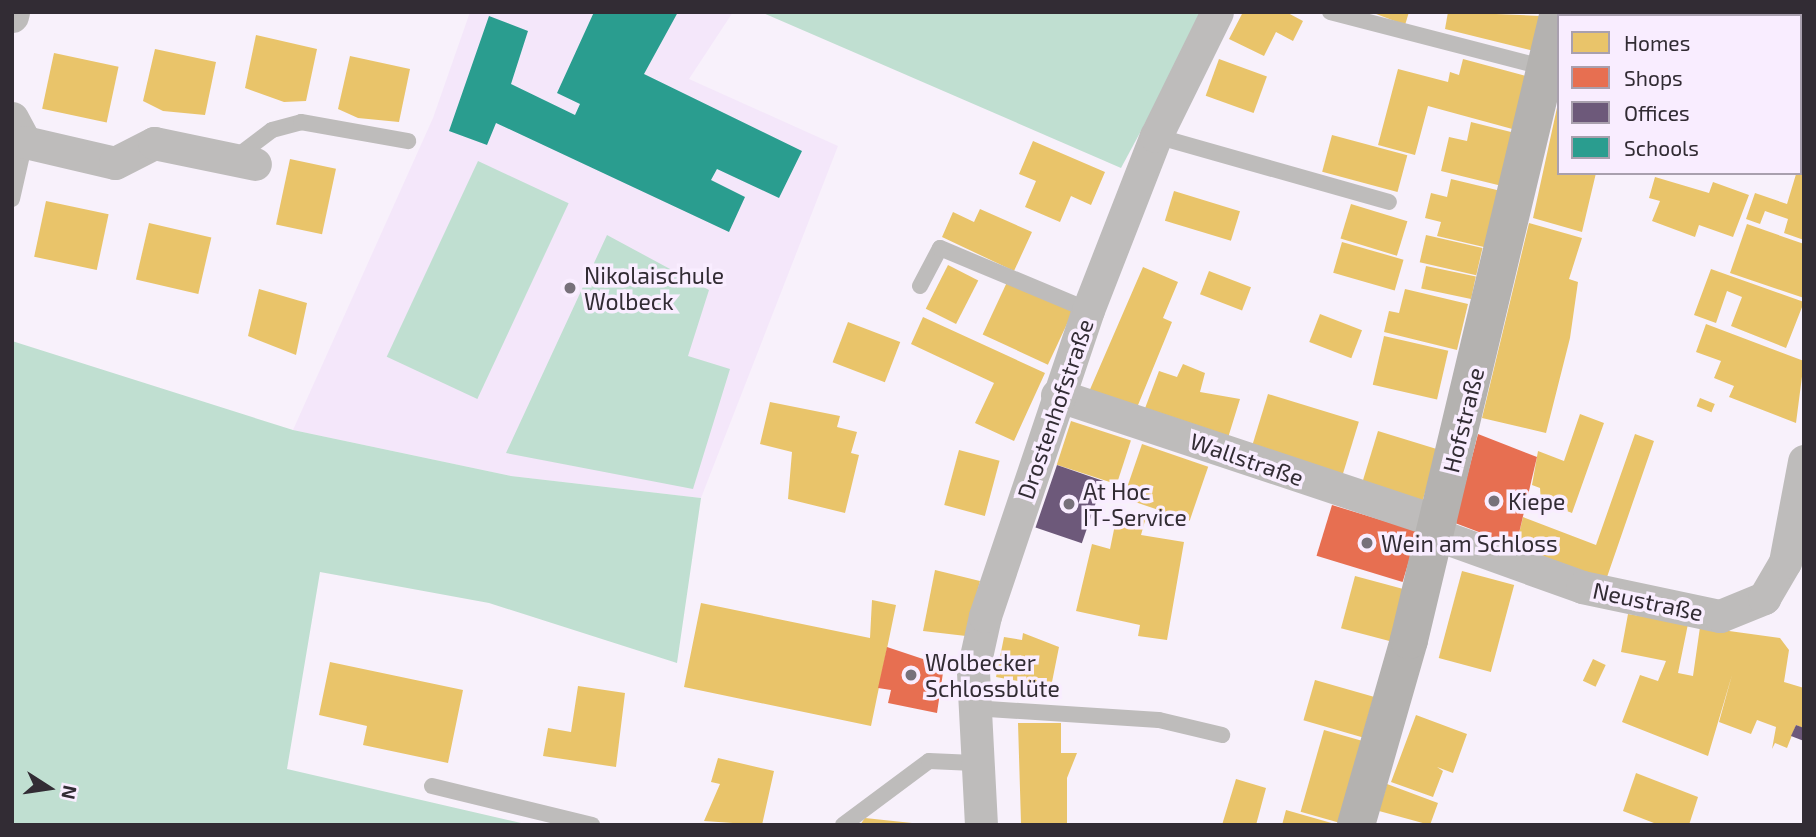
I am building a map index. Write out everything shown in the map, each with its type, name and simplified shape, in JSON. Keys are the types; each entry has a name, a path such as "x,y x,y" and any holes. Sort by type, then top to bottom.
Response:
{"street":[{"name":"Drostenhofstraße","path":"981,825 974,763 973,708 985,616 1057,395 1088,310 1156,136 1217,12"},
{"name":"Hofstraße","path":"1356,825 1437,528 1549,68 1557,23"},
{"path":"19,130 115,163 154,143 244,162"},
{"name":"Wallstraße","path":"1057,395 1437,528"},
{"name":"Neustraße","path":"1437,528 1582,587 1720,616 1764,598 1785,562 1804,461"}],"lane":[{"path":"1330,12 1549,68"},
{"path":"244,162 272,130 300,122 408,141"},
{"path":"12,199 19,130"},
{"path":"1156,136 1389,202"},
{"path":"920,286 940,248 1088,310"},
{"path":"973,708 1159,720 1222,735"},
{"path":"843,825 929,761 974,763"},
{"path":"432,786 592,825"}],"shaded area":[{"name":"Nikolaischule Wolbeck","path":"470,12 733,12 689,79 838,146 701,498 511,476 293,430 433,118"}],"green space":[{"path":"761,12 1205,12 1121,168"},
{"path":"478,161 569,203 477,399 387,357"},
{"path":"607,235 709,290 688,356 730,369 693,489 506,453"},
{"path":"12,341 293,430 511,476 701,498 677,663 489,603 320,572 287,769 530,825 12,825"}],"building: Homes":[{"path":"1243,12 1286,12 1303,21 1293,41 1276,32 1264,56 1229,39"},
{"path":"1371,12 1409,12 1405,25"},
{"path":"1448,12 1541,16 1534,51 1445,29"},
{"path":"1577,12 1627,12 1626,14"},
{"path":"256,35 317,49 306,101 284,102 245,88"},
{"path":"155,49 216,62 205,115 163,111 143,101"},
{"path":"54,53 119,67 107,122 42,109"},
{"path":"350,56 410,69 399,122 358,118 338,109"},
{"path":"1219,59 1267,76 1254,113 1206,96"},
{"path":"1463,59 1530,77 1516,130 1428,106 1415,155 1378,145 1398,69 1448,82 1450,72 1459,75"},
{"path":"1557,108 1557,175 1596,175 1582,232 1533,218"},
{"path":"1471,122 1515,133 1502,186 1441,171 1449,137 1467,141"},
{"path":"1332,135 1407,155 1398,192 1322,172"},
{"path":"1033,141 1105,172 1091,205 1071,196 1060,222 1025,207 1036,181 1019,174"},
{"path":"1803,151 1804,240 1784,233 1788,219 1765,211 1760,224 1746,219 1755,193 1787,204 1796,175 1802,175"},
{"path":"290,159 336,169 322,234 276,225"},
{"path":"1655,177 1709,193 1713,182 1749,195 1733,237 1699,225 1695,237 1652,221 1660,201 1649,198"},
{"path":"1451,179 1501,191 1488,248 1437,236 1441,222 1425,218 1431,193 1447,197"},
{"path":"1174,191 1240,211 1231,241 1165,221"},
{"path":"46,201 109,214 97,270 34,257"},
{"path":"1351,204 1407,221 1397,256 1340,238"},
{"path":"980,209 1032,232 1014,271 942,237 953,212 974,222"},
{"path":"149,223 211,237 198,294 136,280"},
{"path":"1529,223 1582,238 1569,279 1578,282 1570,338 1546,433 1482,418"},
{"path":"1747,224 1804,244 1804,298 1730,273"},
{"path":"1426,235 1483,248 1476,275 1420,262"},
{"path":"1342,242 1404,260 1395,290 1333,273"},
{"path":"948,265 978,280 956,324 926,309"},
{"path":"1426,266 1476,277 1471,299 1421,288"},
{"path":"1143,267 1178,282 1163,318 1172,322 1136,410 1088,394"},
{"path":"1711,269 1804,302 1786,348 1731,326 1742,297 1727,291 1716,323 1694,315"},
{"path":"1209,271 1251,287 1242,310 1200,294"},
{"path":"1008,280 1073,310 1048,365 983,334"},
{"path":"259,289 307,303 296,355 248,336"},
{"path":"1405,289 1468,304 1457,350 1384,332 1389,311 1399,313"},
{"path":"1320,314 1362,330 1351,358 1309,342"},
{"path":"923,317 1045,373 1014,441 975,423 994,383 911,344"},
{"path":"848,322 900,342 885,382 833,362"},
{"path":"1706,324 1804,361 1796,423 1729,397 1734,386 1714,378 1721,361 1696,352"},
{"path":"1384,336 1448,351 1437,400 1373,385"},
{"path":"1183,364 1205,373 1200,392 1240,399 1227,441 1144,411 1159,371 1177,377"},
{"path":"1268,394 1359,422 1342,475 1252,448"},
{"path":"1700,398 1715,404 1711,412 1697,406"},
{"path":"770,402 840,416 837,427 857,432 851,453 859,455 845,513 788,499 792,452 760,444"},
{"path":"1580,414 1604,423 1572,513 1541,501 1540,488 1532,485 1538,451 1564,461"},
{"path":"1071,421 1131,440 1117,484 1057,465"},
{"path":"1378,431 1438,449 1422,501 1362,483"},
{"path":"1635,434 1654,441 1606,580 1516,546 1523,517 1596,545"},
{"path":"1142,444 1208,467 1190,521 1123,498"},
{"path":"959,450 1000,461 985,516 944,505"},
{"path":"1118,510 1146,517 1141,535 1184,542 1167,640 1138,636 1140,625 1076,611 1092,544 1110,549"},
{"path":"935,570 980,581 966,636 923,631"},
{"path":"1462,571 1514,585 1491,672 1439,658"},
{"path":"1355,576 1404,589 1390,641 1341,628"},
{"path":"872,600 896,605 871,726 684,687 701,603 870,638"},
{"path":"1628,614 1688,624 1678,673 1693,676 1700,627 1780,638 1789,650 1784,682 1804,688 1803,728 1796,725 1787,748 1775,743 1772,749 1776,727 1757,720 1751,734 1719,722 1732,675 1708,756 1622,722 1640,675 1658,681 1666,661 1621,652"},
{"path":"1023,633 1059,647 1051,687 996,677 1004,637 1022,640"},
{"path":"1593,659 1606,665 1596,687 1583,681"},
{"path":"330,662 463,690 448,763 363,745 367,726 319,715"},
{"path":"1315,680 1374,697 1362,737 1303,720"},
{"path":"578,686 625,693 616,767 543,756 548,728 571,732"},
{"path":"1416,715 1467,734 1453,773 1437,767 1443,771 1433,797 1391,782"},
{"path":"1018,723 1061,723 1061,753 1077,753 1067,778 1067,823 1021,823"},
{"path":"1324,730 1365,742 1342,824 1301,812"},
{"path":"718,758 774,771 762,825 704,821 720,784 711,782"},
{"path":"1636,773 1698,797 1689,825 1659,825 1623,811"},
{"path":"1236,779 1266,788 1256,825 1222,825"},
{"path":"1387,784 1438,803 1430,825 1379,811"},
{"path":"1286,810 1335,824 1335,825 1282,825"},
{"path":"865,818 912,823 912,825 860,825"}],"building: Shops":[{"name":"Kiepe","path":"1478,434 1537,457 1516,546 1455,523"},
{"name":"Wein am Schloss","path":"1332,505 1418,531 1403,582 1317,556"},
{"name":"Wolbecker Schlossblüte","path":"887,647 944,666 937,713 888,703 891,690 878,688"}],"building: Offices":[{"name":"At Hoc IT-Service","path":"1057,465 1103,481 1082,543 1036,527"},
{"path":"1796,725 1804,728 1804,741 1791,736"}],"building: Schools":[{"path":"594,12 678,12 644,74 802,151 779,198 717,169 711,180 745,197 729,232 496,123 487,145 449,131 489,16 528,31 511,84 575,115 580,104 557,93"}],"place":[{"name":"Nikolaischule Wolbeck","path":"570,288"},
{"name":"Kiepe","path":"1494,501"},
{"name":"At Hoc IT-Service","path":"1069,504"},
{"name":"Wein am Schloss","path":"1367,543"},
{"name":"Wolbecker Schlossblüte","path":"911,675"}]}
